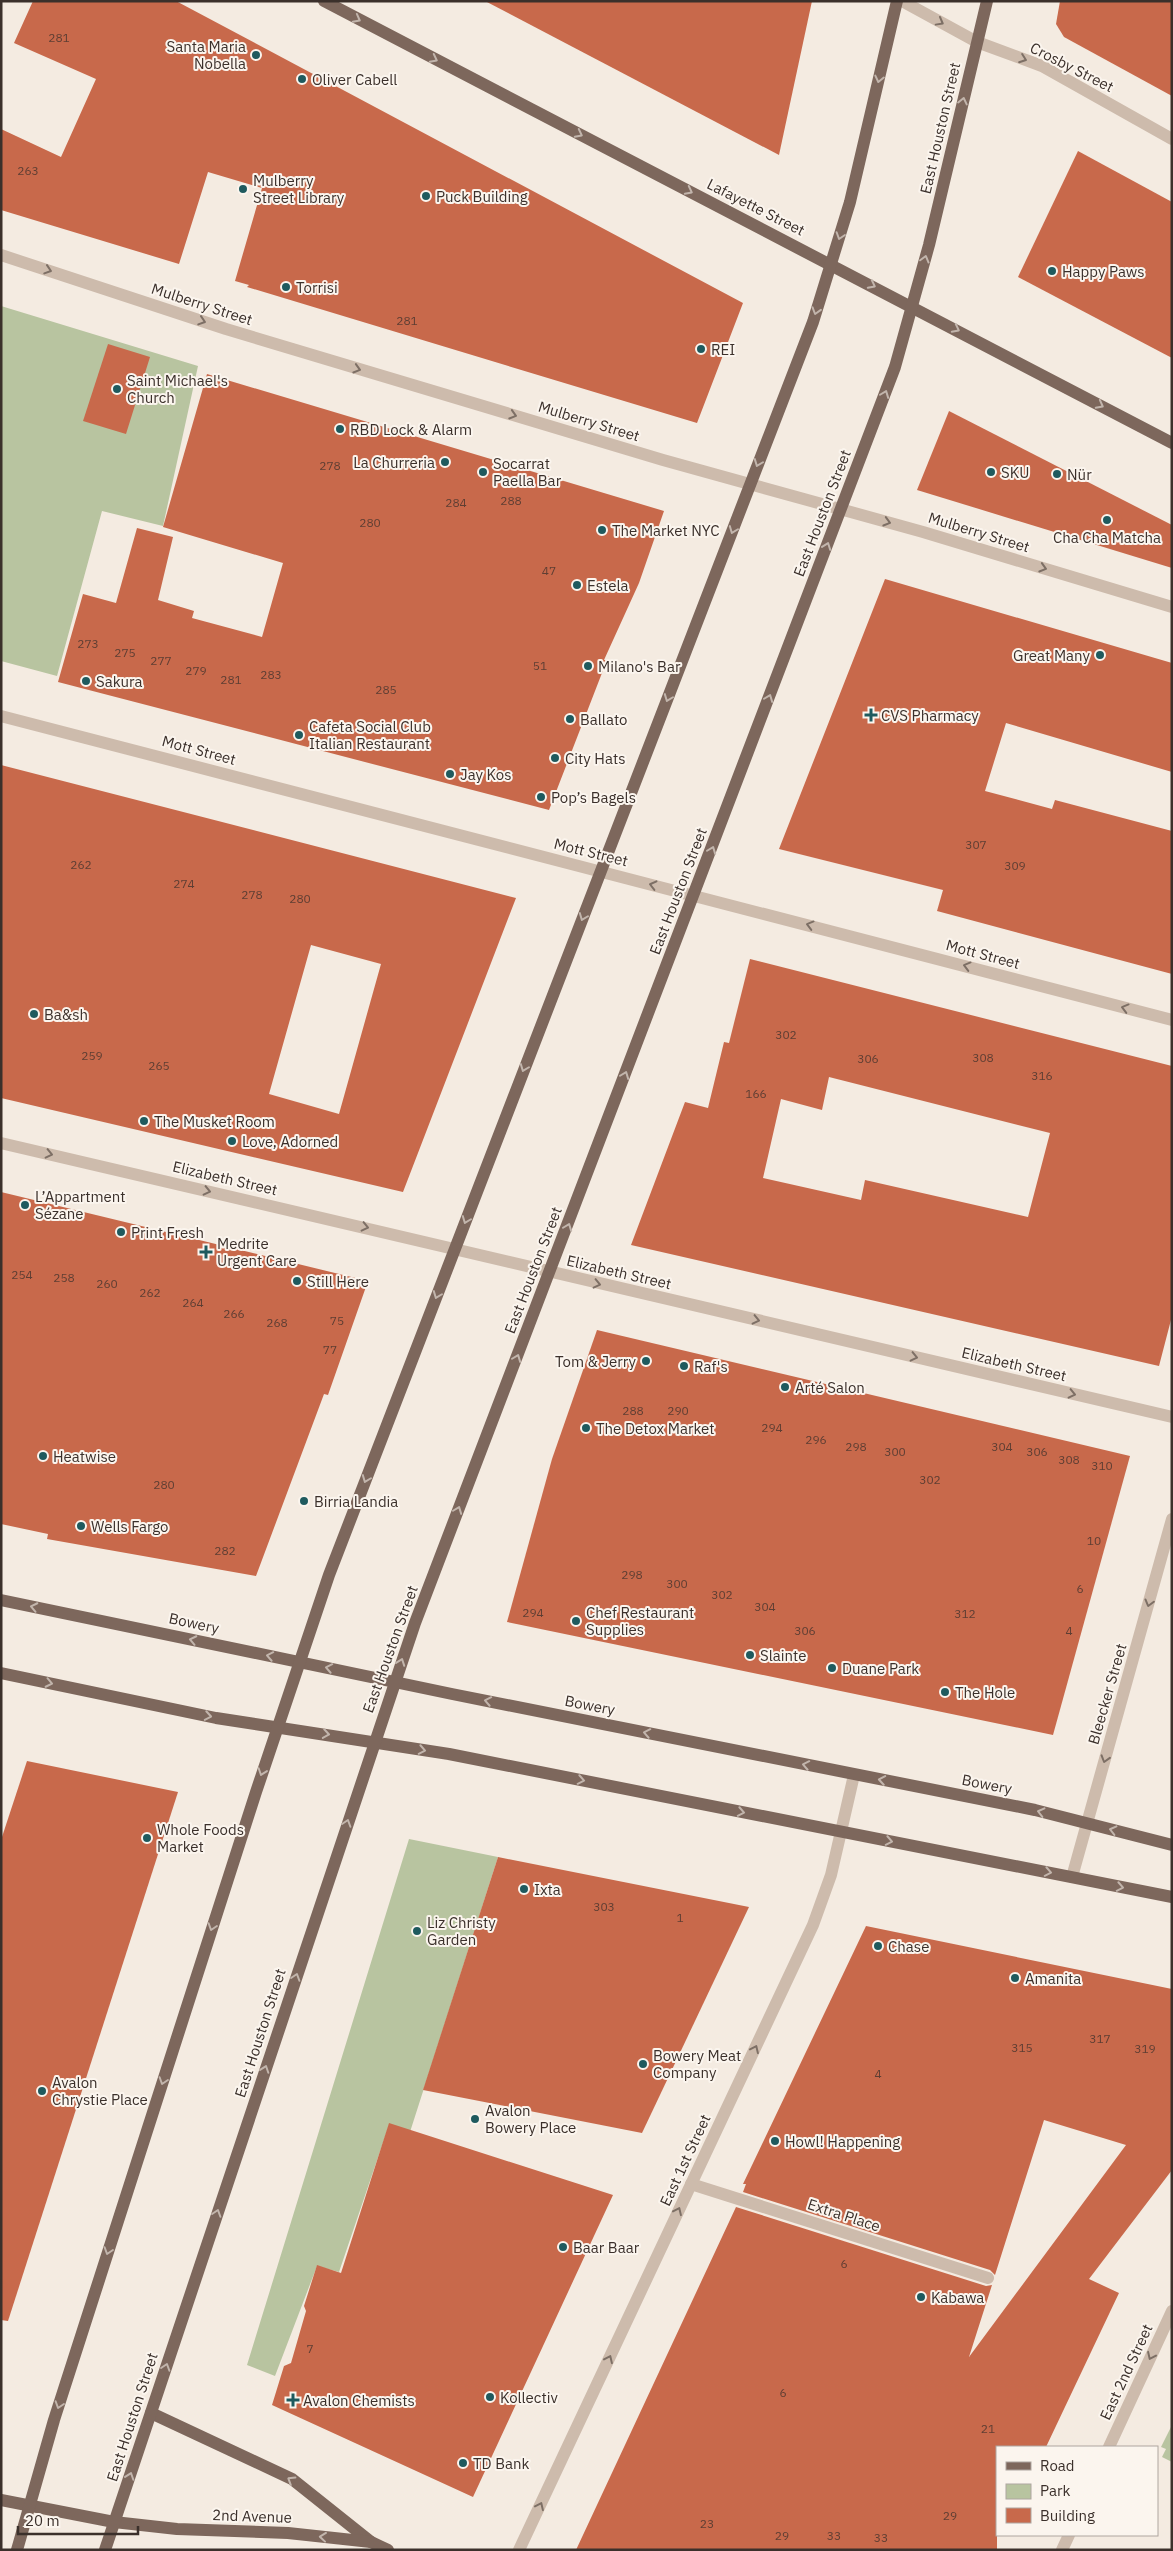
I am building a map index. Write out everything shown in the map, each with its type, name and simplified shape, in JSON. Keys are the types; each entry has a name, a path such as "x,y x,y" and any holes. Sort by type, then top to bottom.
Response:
{"main road":[{"name":"Lafayette Street","path":"324,1 913,306 1172,443"},
{"path":"17,2550 54,2420 278,1726 329,1575 813,322 850,202 897,1"},
{"name":"East Houston Street","path":"105,2550 394,1681 895,367 913,306 987,1"},
{"name":"Bowery","path":"1,1600 854,1775 1035,1810 1172,1845"},
{"path":"1,1673 180,1711 374,1741 1172,1897"},
{"path":"150,2414 292,2479 371,2542"},
{"name":"2nd Avenue","path":"1,2500 114,2522 177,2529 288,2533 371,2542 388,2550"}],"street":[{"name":"Crosby Street","path":"902,1 977,42 1042,66 1172,139"},
{"name":"Mulberry Street","path":"1,255 226,329 1172,608"},
{"name":"Mott Street","path":"1,716 1172,1020"},
{"name":"Elizabeth Street","path":"1,1143 1172,1417"},
{"name":"Bleecker Street","path":"1072,1877 1172,1519"},
{"name":"East 1st Street","path":"519,2550 813,1925 831,1875 854,1775"},
{"name":"Extra Place","path":"691,2184 988,2278"},
{"name":"East 2nd Street","path":"1109,2446 1172,2311"},
{"path":"1062,2550 1069,2536"}],"green space":[{"path":"1,306 198,366 163,526 102,511 57,676 1,661"},
{"path":"409,1839 498,1857 410,2132 389,2125 339,2272 317,2266 275,2376 247,2365"},
{"path":"1172,2425 1172,2462 1162,2457 1166,2449 1161,2447"}],"building":[{"path":"33,1 176,1 743,303 697,423 247,287 249,285 235,281 262,188 208,172 179,264 1,210 1,129 61,157 96,79 14,43"},
{"path":"485,1 812,1 779,155"},
{"path":"1060,1 1172,1 1172,96 1064,37 1056,24"},
{"path":"1078,151 1172,202 1172,358 1018,277"},
{"name":"Saint Michael's Church","path":"108,344 150,357 126,434 83,421"},
{"path":"207,374 664,511 639,583 604,660 607,660 549,810 58,682 83,594 116,603 137,528 173,537 158,600 194,611 192,618 262,637 283,563 163,527"},
{"path":"949,411 1172,525 1172,568 917,490"},
{"path":"885,579 1172,663 1172,772 1006,723 985,791 1052,809 1055,800 1172,831 1172,974 937,911 943,890 779,849"},
{"path":"1,765 516,898 403,1192 1,1098","holes":["311,945 381,964 339,1114 269,1094"]},
{"path":"750,959 1172,1066 1172,1316 1159,1366 631,1245 685,1102 708,1108 724,1042 729,1043","holes":["829,1077 1050,1133 1028,1217 865,1180 861,1200 763,1178 781,1099 822,1110"]},
{"path":"1,1192 368,1281 328,1395 324,1394 256,1576 47,1539 48,1534 1,1524"},
{"path":"597,1330 1130,1456 1053,1735 507,1622 552,1459"},
{"name":"Avalon Chrystie Place","path":"27,1761 178,1792 8,2321 1,2320 1,1840"},
{"path":"498,1857 749,1907 642,2133 423,2090"},
{"path":"866,1926 1172,1989 1172,2170 1089,2279 1119,2293 1046,2446 996,2446 997,2550 576,2550 736,2207 986,2286 992,2285 969,2357 1126,2145 1044,2120 995,2275 990,2270 743,2192 746,2184 743,2184"},
{"path":"389,2123 613,2195 473,2497 272,2405 284,2366 291,2363 306,2311 304,2306 317,2265 341,2273"}],"place":[{"name":"Santa Maria Nobella","path":"256,55"},
{"name":"Oliver Cabell","path":"302,79"},
{"name":"Mulberry Street Library","path":"243,189"},
{"name":"Puck Building","path":"426,196"},
{"name":"Happy Paws","path":"1052,271"},
{"name":"Torrisi","path":"286,287"},
{"name":"REI","path":"701,349"},
{"name":"Saint Michael's Church","path":"117,389"},
{"name":"RBD Lock & Alarm","path":"340,429"},
{"name":"La Churreria","path":"445,462"},
{"name":"Socarrat Paella Bar","path":"483,472"},
{"name":"SKU","path":"991,472"},
{"name":"Nür","path":"1057,474"},
{"name":"Cha Cha Matcha","path":"1107,520"},
{"name":"The Market NYC","path":"602,530"},
{"name":"Estela","path":"577,585"},
{"name":"Great Many","path":"1100,655"},
{"name":"Milano's Bar","path":"588,666"},
{"name":"Sakura","path":"86,681"},
{"name":"CVS Pharmacy","path":"871,715"},
{"name":"Ballato","path":"570,719"},
{"name":"Cafeta Social Club Italian Restaurant","path":"299,735"},
{"name":"City Hats","path":"555,758"},
{"name":"Jay Kos","path":"450,774"},
{"name":"Pop’s Bagels","path":"541,797"},
{"name":"Ba&sh","path":"34,1014"},
{"name":"The Musket Room","path":"144,1121"},
{"name":"Love, Adorned","path":"232,1141"},
{"name":"L’Appartment Sézane","path":"25,1205"},
{"name":"Print Fresh","path":"121,1232"},
{"name":"Medrite Urgent Care","path":"206,1252"},
{"name":"Still Here","path":"297,1281"},
{"name":"Tom & Jerry","path":"646,1361"},
{"name":"Raf's","path":"684,1366"},
{"name":"Arté Salon","path":"785,1387"},
{"name":"The Detox Market","path":"586,1428"},
{"name":"Heatwise","path":"43,1456"},
{"name":"Birria Landia","path":"304,1501"},
{"name":"Wells Fargo","path":"81,1526"},
{"name":"Chef Restaurant Supplies","path":"576,1621"},
{"name":"Slainte","path":"750,1655"},
{"name":"Duane Park","path":"832,1668"},
{"name":"The Hole","path":"945,1692"},
{"name":"Whole Foods Market","path":"147,1838"},
{"name":"Ixta","path":"524,1889"},
{"name":"Liz Christy Garden","path":"417,1931"},
{"name":"Chase","path":"878,1946"},
{"name":"Amanita","path":"1015,1978"},
{"name":"Bowery Meat Company","path":"643,2064"},
{"name":"Avalon Chrystie Place","path":"42,2091"},
{"name":"Avalon Bowery Place","path":"475,2119"},
{"name":"Howl! Happening","path":"775,2141"},
{"name":"Baar Baar","path":"563,2247"},
{"name":"Kabawa","path":"921,2297"},
{"name":"Kollectiv","path":"490,2397"},
{"name":"Avalon Chemists","path":"293,2400"},
{"name":"TD Bank","path":"463,2463"}]}
